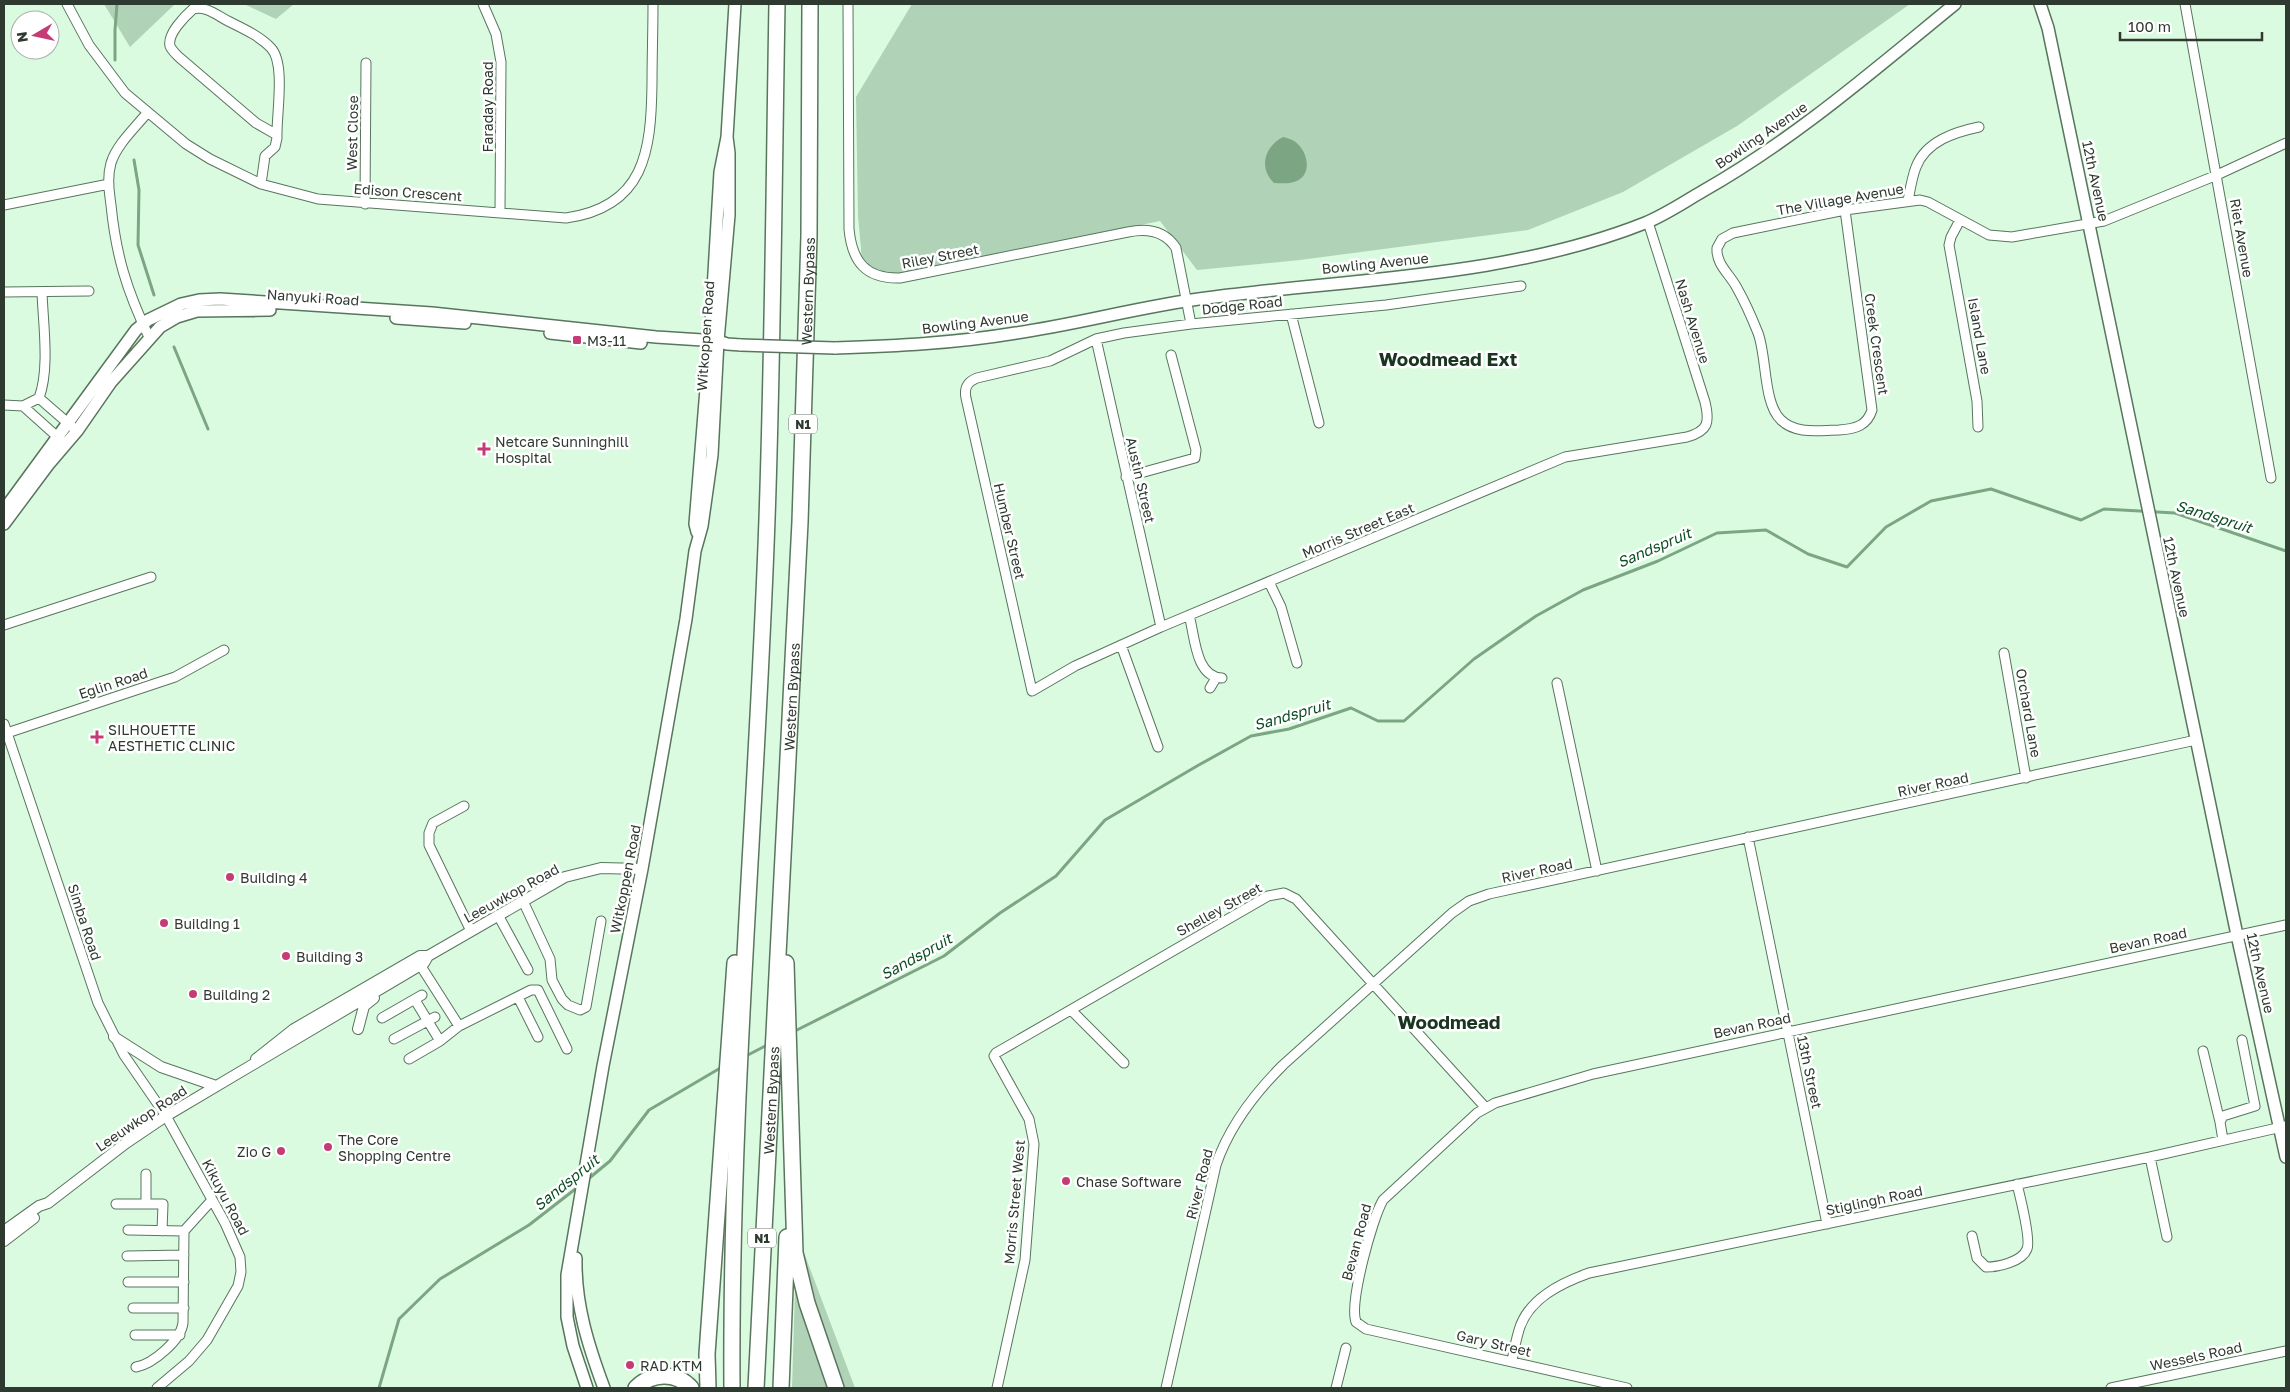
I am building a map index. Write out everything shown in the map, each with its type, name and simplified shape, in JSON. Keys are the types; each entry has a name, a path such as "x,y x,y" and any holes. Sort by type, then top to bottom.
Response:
{"highway":[{"name":"N1","path":"732,1388 732,1102 739,899 751,836 767,519 777,4"},
{"name":"Western Bypass","path":"756,1388 765,1170 771,1088 780,1010 783,844 800,512 809,236 810,4"},
{"path":"780,1010 789,1085 796,1253 807,1302 836,1388"},
{"path":"708,1388 707,1354 732,1102"},
{"path":"781,1388 791,1163"},
{"path":"636,1388 651,1377 670,1376 679,1379 691,1388"}],"main road":[{"name":"Witkoppen Road","path":"587,1388 573,1346 566,1309 567,1276 588,1150 642,869 684,629 698,536 702,526 712,454 717,344 720,172 727,137 735,4"},
{"name":"Bowling Avenue","path":"717,344 835,348 907,346 1000,336 1185,301 1511,261 1598,239 1648,222 1722,180 1780,143 1828,107 1955,4"},
{"name":"12th Avenue","path":"2040,5 2048,28 2090,225 2237,935 2283,1127 2286,1157"},
{"name":"Nanyuki Road","path":"4,510 126,342 143,324 186,303 210,299 432,313 717,344"},
{"name":"Nanyuki Road","path":"4,524 48,465 77,431 111,382 149,337 168,321 188,313 243,309 317,312 487,325 591,338 717,344"},
{"name":"Witkoppen Road","path":"577,1225 576,1270 579,1308 590,1352 604,1388"}],"street":[{"name":"Edison Crescent","path":"67,4 103,65 125,93 186,144 210,159 261,184 318,199 557,218 582,216 606,206 620,196 638,174 651,132 653,4"},
{"name":"Faraday Road","path":"484,4 496,34 501,62 500,212"},
{"name":"Riley Street","path":"848,4 849,229 854,255 862,267 877,275 900,278 1143,230 1162,234 1176,248 1191,324"},
{"name":"Riet Avenue","path":"2185,4 2272,478"},
{"path":"261,184 265,156 275,148 277,135 279,72 276,55 272,48 240,27 203,8 193,9 172,35 171,48 180,58 256,123 277,135"},
{"name":"West Close","path":"365,204 366,63"},
{"path":"147,113 115,154 111,163 109,184 119,262 125,282 149,337"},
{"path":"1908,201 1916,167 1925,153 1942,138 1979,127"},
{"name":"The Village Avenue","path":"1733,233 1845,210 1908,201 1928,202 1989,234 2006,237 2090,225 2112,218 2216,175 2286,142"},
{"path":"4,206 109,184"},
{"name":"Creek Crescent","path":"1733,233 1718,244 1717,256 1721,266 1737,287 1757,332 1763,353 1771,403 1776,414 1784,424 1799,430 1852,429 1866,421 1872,410 1845,210"},
{"name":"Island Lane","path":"1961,221 1951,250 1977,401 1978,427"},
{"name":"Nash Avenue","path":"1648,222 1705,402 1708,416 1705,428"},
{"name":"Dodge Road","path":"973,380 1050,361 1096,339 1191,324 1386,305 1521,286"},
{"path":"4,292 89,292"},
{"path":"4,405 23,406 38,398 44,373 42,292"},
{"path":"1291,314 1319,423"},
{"name":"Austin Street","path":"1096,339 1161,627"},
{"path":"1126,477 1195,458 1196,450 1171,355"},
{"name":"Humber Street","path":"973,380 967,385 966,398 1032,691"},
{"path":"38,398 77,431"},
{"path":"23,406 66,445"},
{"name":"Morris Street East","path":"1032,691 1075,666 1161,627 1565,457 1687,437 1701,432 1705,428"},
{"path":"4,625 152,577"},
{"path":"1269,582 1281,607 1297,663"},
{"path":"1189,615 1202,666 1219,678 1210,688"},
{"path":"1121,645 1158,747"},
{"name":"Eglin Road","path":"5,728 175,677 224,650"},
{"name":"Orchard Lane","path":"2004,653 2026,778"},
{"path":"1557,683 1597,870"},
{"name":"Simba Road","path":"5,728 8,752 93,990 114,1037 166,1116"},
{"name":"River Road","path":"1166,1388 1216,1165 1229,1134 1269,1079 1452,913 1469,901 1489,894 1597,870 2196,740"},
{"path":"464,806 433,823 428,838 429,845 471,931"},
{"name":"13th Street","path":"1748,837 1827,1224"},
{"name":"Leeuwkop Road","path":"254,1062 260,1053 294,1029 418,962 565,877 601,868 642,869"},
{"name":"Shelley Street","path":"994,1056 996,1053 1268,896 1284,893 1296,899 1374,983 1485,1108"},
{"path":"523,901 550,959 552,980 562,999 568,1005 580,1010 586,1007 601,921"},
{"path":"498,915 528,970"},
{"name":"Bevan Road","path":"1356,1322 1354,1304 1374,1218 1382,1200 1485,1108 1593,1074 2286,924"},
{"path":"418,962 459,1026"},
{"name":"Leeuwkop Road","path":"4,1231 39,1206 48,1203 126,1143 166,1116 400,977 418,962"},
{"path":"358,1029 364,1006 400,977"},
{"path":"409,1059 440,1041 459,1026 533,989 538,990 567,1049"},
{"path":"518,996 538,1037"},
{"path":"382,1018 418,998 431,1019 440,1041"},
{"path":"1071,1010 1124,1063"},
{"path":"394,1039 431,1019"},
{"path":"114,1037 161,1068 216,1086"},
{"path":"2220,1122 2224,1116 2255,1106 2242,1040"},
{"path":"2203,1050 2223,1140"},
{"name":"Morris Street West","path":"994,1056 1029,1119 1034,1144 1025,1260 997,1388"},
{"name":"Kikuyu Road","path":"157,1388 189,1361 207,1340 238,1286 241,1265 238,1250 166,1116"},
{"name":"Stiglingh Road","path":"1512,1360 1519,1330 1530,1309 1545,1295 1577,1278 1601,1270 2150,1157 2283,1127"},
{"path":"2150,1157 2167,1237"},
{"path":"146,1174 146,1204"},
{"path":"1972,1236 1977,1258 1984,1266 1988,1267 2012,1262 2025,1252 2028,1242 2018,1184"},
{"path":"136,1367 150,1361 180,1336 184,1308 184,1231 212,1200"},
{"name":"Leeuwkop Road","path":"4,1241 44,1210 48,1203"},
{"path":"116,1204 163,1204 162,1231"},
{"path":"128,1230 184,1231"},
{"path":"127,1256 184,1256"},
{"path":"128,1282 184,1282"},
{"path":"133,1308 184,1308"},
{"name":"Gary Street","path":"1356,1322 1366,1329 1512,1360 1627,1388"},
{"path":"135,1335 180,1336"},
{"path":"1336,1388 1346,1348"},
{"name":"Wessels Road","path":"2111,1388 2286,1351"}],"shaded area":[{"path":"104,4 175,4 130,47"},
{"path":"244,4 294,4 276,19"},
{"path":"912,4 1910,4 1737,126 1623,192 1528,230 1300,260 1197,270 1160,221 887,277 862,260 858,216 856,97"},
{"path":"1283,137 1293,140 1303,150 1307,163 1306,169 1300,179 1294,182 1274,183 1266,171 1266,158 1272,146"},
{"path":"802,1247 855,1388 842,1388 811,1300 803,1264"},
{"path":"795,1289 827,1388 792,1388"}],"waterway":[{"path":"115,60 117,4"},
{"path":"134,160 139,190 138,245 154,295"},
{"path":"174,347 208,429"},
{"name":"Sandspruit","path":"793,1032 944,956 1000,913 1056,876 1105,820 1251,736 1289,729 1351,708 1378,721 1404,721 1474,659 1536,616 1583,590 1658,561 1717,533 1766,530 1808,554 1847,567 1886,527 1931,501 1991,489 2081,520 2104,509 2175,513 2286,551"},
{"name":"Sandspruit","path":"746,1056 769,1044"},
{"name":"Sandspruit","path":"587,1180 610,1161 649,1110 722,1067"},
{"name":"Sandspruit","path":"379,1388 399,1319 440,1279 529,1225 578,1187"}],"place":[{"name":"M3-11","path":"577,340"},
{"name":"Netcare Sunninghill Hospital","path":"484,449"},
{"name":"SILHOUETTE AESTHETIC CLINIC","path":"97,737"},
{"name":"Building 4","path":"230,877"},
{"name":"Building 1","path":"164,923"},
{"name":"Building 3","path":"286,956"},
{"name":"Building 2","path":"193,994"},
{"name":"The Core Shopping Centre","path":"328,1147"},
{"name":"Zio G","path":"281,1151"},
{"name":"Chase Software","path":"1066,1181"},
{"name":"RAD KTM","path":"630,1365"}],"district":[{"name":"Woodmead Ext","path":"1448,358"},
{"name":"Woodmead","path":"1449,1021"}]}
